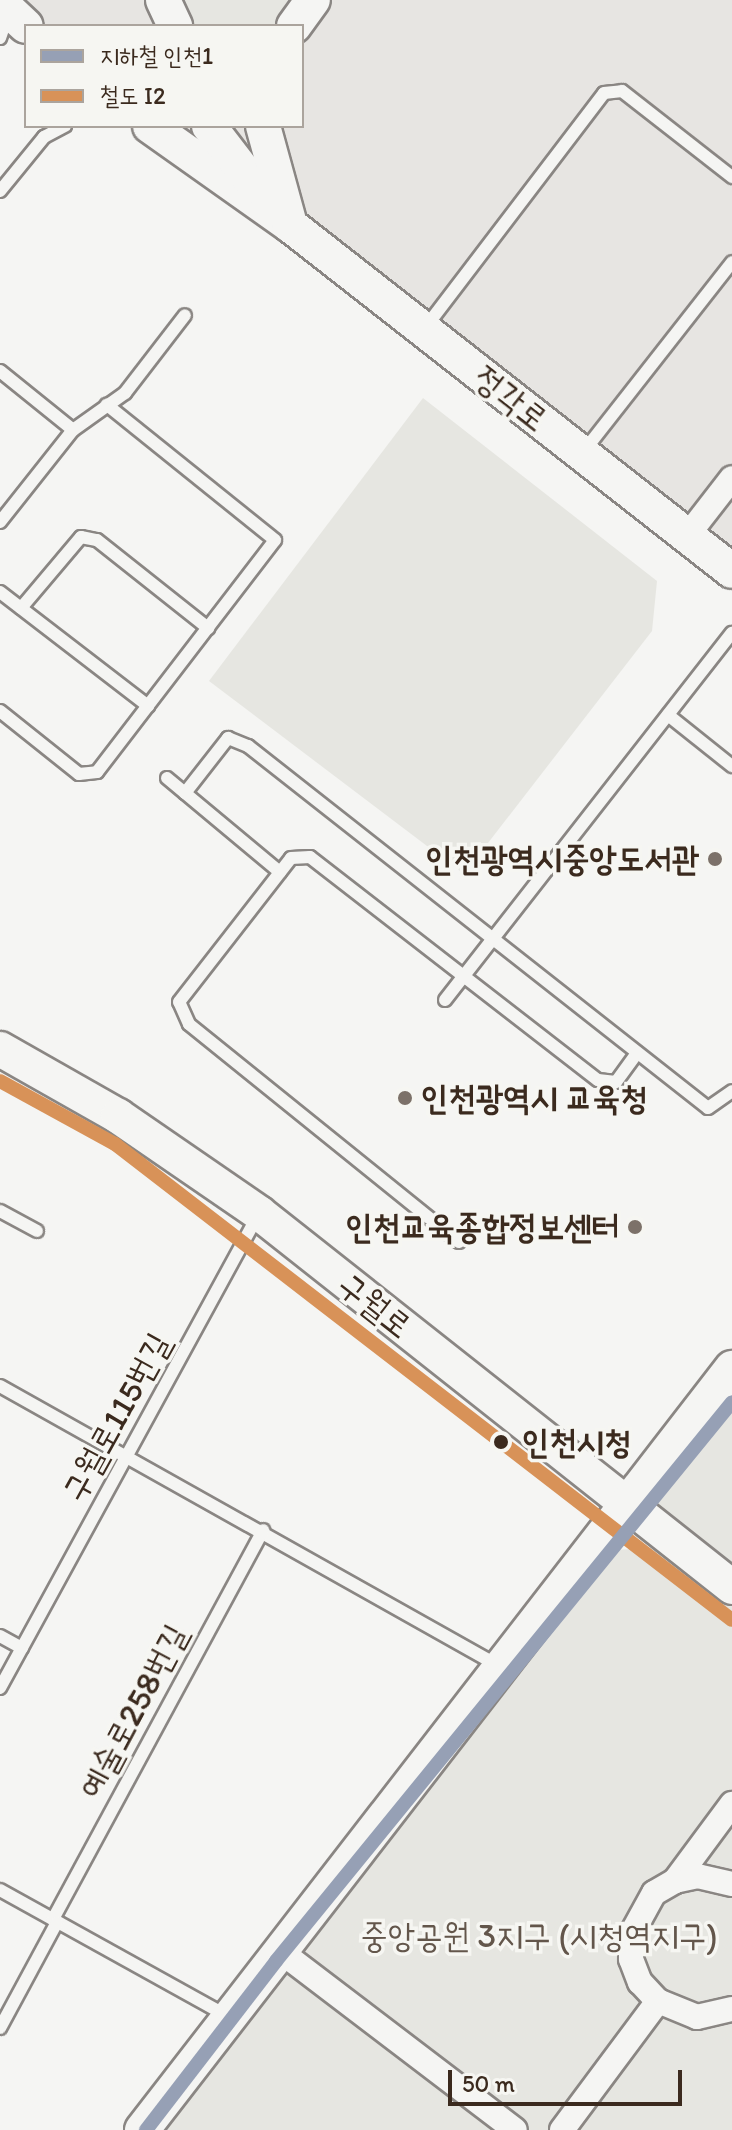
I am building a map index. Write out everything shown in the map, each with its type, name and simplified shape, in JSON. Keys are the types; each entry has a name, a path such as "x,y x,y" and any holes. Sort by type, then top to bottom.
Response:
{"main road":[{"path":"163,0 174,24"},
{"name":"정각로","path":"153,128 290,225 732,571"},
{"name":"정각로","path":"211,128 290,225"},
{"path":"264,128 290,225"},
{"name":"구월로","path":"0,1049 118,1116 259,1213 732,1587"},
{"path":"142,2130 732,1368"}],"street":[{"path":"687,536 732,478"},
{"path":"675,1881 732,1804"},
{"path":"732,1884 698,1876 675,1881 654,1893 639,1912 631,1935 631,1959 640,1982 658,2001 697,2017 732,2009"},
{"path":"280,1951 515,2130"},
{"path":"562,2130 658,2001"}],"lane":[{"path":"424,330 604,93 622,91 732,177"},
{"path":"0,191 44,137 61,128"},
{"path":"582,454 732,262"},
{"path":"0,522 73,430 125,393 185,315"},
{"path":"0,371 73,430"},
{"path":"0,711 79,774 97,772 275,540 107,405"},
{"path":"21,608 81,537 97,540 208,628"},
{"path":"0,592 148,706"},
{"path":"445,1000 732,633"},
{"path":"668,715 732,766"},
{"path":"185,793 228,738 248,746 708,1108 732,1091"},
{"path":"167,778 280,872"},
{"path":"459,1242 189,1024 179,1002 291,858 310,857 598,1080 616,1082 637,1053"},
{"path":"0,1211 37,1231"},
{"name":"구월로115번길","path":"0,1688 259,1213"},
{"path":"0,1386 263,1530 499,1666"},
{"name":"예술로258번길","path":"0,2028 263,1530"},
{"path":"0,1636 22,1648"},
{"path":"0,1890 229,2017"}],"shaded area":[{"path":"0,0 732,0 732,571 153,128 304,128 304,24 24,24"}],"green space":[{"path":"163,0 313,0 285,24 174,24"},
{"path":"423,398 657,581 652,631 464,874 209,681"},
{"name":"중앙공원 3지구 (시청역지구)","path":"732,1368 732,2130 147,2130 589,1551 681,1547 625,1503"}],"metro line":[{"name":"인천1","path":"146,2130 276,1961 732,1402"}],"rail line":[{"name":"I2","path":"0,1081 115,1144 732,1620"}],"place":[{"name":"인천광역시중앙도서관","path":"715,859"},
{"name":"인천광역시 교육청","path":"405,1098"},
{"name":"인천교육종합정보센터","path":"635,1227"},
{"name":"인천시청","path":"501,1442"}]}
